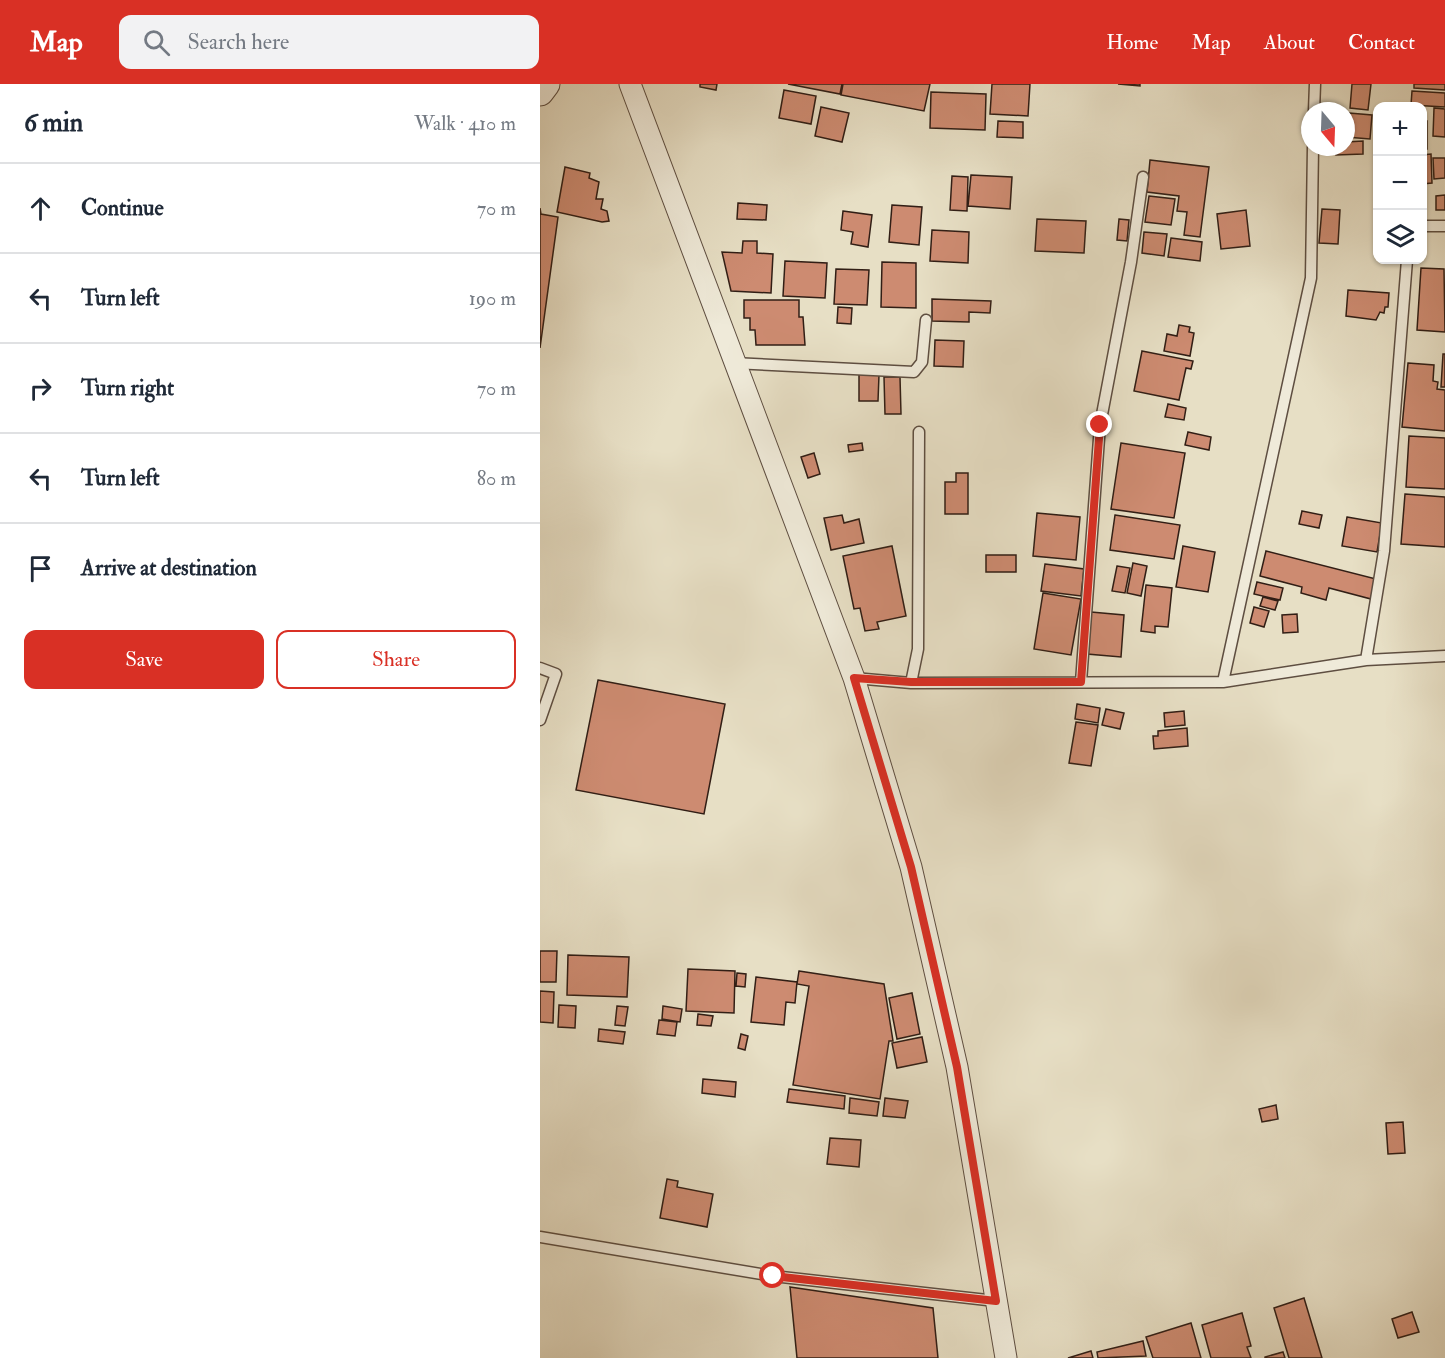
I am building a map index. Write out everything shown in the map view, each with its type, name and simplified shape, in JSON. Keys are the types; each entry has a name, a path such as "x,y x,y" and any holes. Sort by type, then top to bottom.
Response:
{"street":[{"path":"540,92 546,84"},
{"path":"630,84 733,363 854,678 911,867 957,1067 1006,1358"}],"lane":[{"path":"1314,102 1315,84"},
{"path":"1223,682 1311,278 1314,156"},
{"path":"1081,682 1100,425 1131,262 1143,177"},
{"path":"1427,225 1445,226"},
{"path":"1366,660 1384,551 1407,264"},
{"path":"733,363 914,372 922,362 926,320"},
{"path":"911,682 918,649 919,432"},
{"path":"854,678 911,682 1223,682 1366,660 1445,656"},
{"path":"540,668 556,674 540,720"},
{"path":"540,1237 773,1276 996,1301"}],"building":[{"path":"700,84 717,84 716,90 700,87"},
{"path":"788,84 842,84 840,94"},
{"path":"843,84 930,84 924,111 841,95"},
{"path":"992,84 1030,84 1028,116 990,114"},
{"path":"1352,84 1371,84 1368,110 1355,109 1355,102 1350,102"},
{"path":"1414,84 1445,84 1445,90 1414,88"},
{"path":"784,90 816,96 811,124 779,118"},
{"path":"1412,91 1445,93 1445,107 1427,106 1427,102 1411,102"},
{"path":"931,92 986,94 985,130 930,128"},
{"path":"821,107 849,113 842,142 815,136"},
{"path":"1434,108 1445,109 1445,137 1433,136"},
{"path":"1355,114 1372,115 1370,139 1355,138"},
{"path":"998,121 1023,122 1023,138 997,137"},
{"path":"1355,141 1363,141 1363,154 1355,154"},
{"path":"1431,154 1432,183 1427,184 1427,156"},
{"path":"1433,158 1445,158 1445,178 1434,179"},
{"path":"1150,160 1209,167 1200,237 1184,235 1187,212 1177,211 1179,196 1147,192"},
{"path":"565,167 590,173 589,178 599,182 596,199 603,199 601,209 607,211 609,221 602,222 557,212"},
{"path":"971,175 1012,177 1010,209 968,206"},
{"path":"952,176 968,177 967,211 950,210"},
{"path":"1445,195 1445,210 1436,210 1436,196"},
{"path":"1149,196 1175,199 1171,225 1145,222"},
{"path":"738,203 767,205 766,220 737,219"},
{"path":"892,205 922,207 919,245 889,242"},
{"path":"540,208 541,214 558,217 540,348"},
{"path":"1322,209 1340,210 1338,244 1319,243"},
{"path":"1246,210 1250,246 1221,249 1217,214"},
{"path":"843,211 872,215 868,247 851,244 853,232 841,230"},
{"path":"1037,219 1086,221 1084,253 1035,251"},
{"path":"1119,219 1129,220 1127,241 1117,240"},
{"path":"932,230 969,232 968,263 930,261"},
{"path":"1144,232 1167,234 1164,256 1142,253"},
{"path":"1171,238 1202,242 1200,261 1168,257"},
{"path":"743,241 757,241 757,253 773,254 771,293 731,291 722,252 742,253"},
{"path":"785,261 827,263 825,298 783,296"},
{"path":"882,262 916,263 916,308 881,307"},
{"path":"1421,268 1444,269 1445,332 1417,330"},
{"path":"836,269 869,270 867,305 834,304"},
{"path":"1348,290 1389,293 1388,307 1385,307 1384,313 1380,312 1376,320 1346,316"},
{"path":"932,299 991,301 990,313 969,312 969,322 932,321"},
{"path":"744,300 799,300 799,317 803,317 805,345 756,345 755,330 750,330 750,318 744,318"},
{"path":"838,307 852,308 851,324 837,323"},
{"path":"1179,325 1190,327 1189,332 1194,333 1190,356 1164,351 1167,334 1177,336"},
{"path":"935,340 964,341 963,367 934,366"},
{"path":"1142,351 1193,361 1191,369 1186,368 1179,400 1134,391"},
{"path":"1443,354 1445,354 1445,387 1441,387"},
{"path":"1408,363 1434,365 1433,381 1438,382 1437,389 1445,390 1445,431 1402,427"},
{"path":"859,374 879,375 878,401 859,401"},
{"path":"884,377 900,377 901,414 885,414"},
{"path":"1168,404 1186,408 1184,420 1165,417"},
{"path":"1188,432 1211,437 1209,450 1185,445"},
{"path":"1409,436 1445,438 1445,489 1406,487"},
{"path":"862,443 863,450 849,452 848,445"},
{"path":"1121,443 1185,453 1174,518 1111,509"},
{"path":"814,453 820,474 808,478 801,457"},
{"path":"956,473 968,473 968,514 945,514 945,482 956,482"},
{"path":"1405,494 1445,497 1445,547 1401,544"},
{"path":"1302,511 1322,515 1319,528 1299,524"},
{"path":"1037,513 1080,517 1076,560 1033,556"},
{"path":"842,515 844,523 859,519 864,543 831,550 824,518"},
{"path":"1115,515 1180,525 1174,559 1110,550"},
{"path":"1347,517 1382,523 1377,552 1342,546"},
{"path":"892,546 906,616 877,622 879,629 865,631 860,608 854,609 843,556"},
{"path":"1183,546 1215,552 1208,592 1176,587"},
{"path":"1266,551 1376,579 1371,599 1329,588 1326,600 1301,593 1302,587 1260,576"},
{"path":"986,555 1016,555 1016,572 986,572"},
{"path":"1133,563 1147,566 1141,596 1127,593"},
{"path":"1045,564 1084,569 1081,596 1041,591"},
{"path":"1117,566 1130,568 1125,593 1112,591"},
{"path":"1257,582 1283,588 1280,600 1254,594"},
{"path":"1146,585 1172,588 1168,627 1155,626 1155,633 1141,631"},
{"path":"1043,593 1081,599 1071,655 1034,649"},
{"path":"1263,597 1278,601 1275,610 1260,606"},
{"path":"1254,607 1269,611 1264,627 1250,623"},
{"path":"1091,612 1124,615 1121,657 1087,654"},
{"path":"1297,614 1298,632 1283,633 1282,615"},
{"path":"598,680 725,704 704,814 576,790"},
{"path":"1077,704 1100,708 1098,723 1075,719"},
{"path":"1106,709 1124,713 1120,729 1102,725"},
{"path":"1184,711 1185,725 1165,727 1164,713"},
{"path":"1076,722 1098,725 1091,766 1069,763"},
{"path":"1187,728 1188,746 1154,749 1153,736 1158,736 1158,731"},
{"path":"540,951 557,951 556,982 540,982"},
{"path":"568,955 629,957 627,997 567,995"},
{"path":"688,969 735,971 734,1013 686,1011"},
{"path":"799,971 884,984 893,1041 889,1041 880,1099 793,1085 809,986 797,984"},
{"path":"737,973 746,974 745,987 736,986"},
{"path":"756,977 797,982 795,1003 786,1002 784,1025 751,1022"},
{"path":"540,991 554,992 553,1023 540,1022"},
{"path":"912,993 920,1034 897,1039 889,998"},
{"path":"559,1005 576,1006 575,1028 558,1027"},
{"path":"617,1006 628,1007 625,1026 615,1025"},
{"path":"663,1006 682,1009 680,1022 662,1019"},
{"path":"698,1014 713,1016 711,1026 697,1025"},
{"path":"659,1020 677,1022 675,1036 657,1034"},
{"path":"599,1029 625,1032 623,1044 598,1041"},
{"path":"741,1034 748,1036 745,1050 738,1048"},
{"path":"922,1037 927,1062 897,1068 892,1043"},
{"path":"703,1079 736,1082 735,1097 702,1093"},
{"path":"789,1089 845,1096 844,1109 787,1102"},
{"path":"850,1098 879,1102 877,1116 849,1113"},
{"path":"885,1098 908,1101 905,1118 883,1116"},
{"path":"1276,1105 1278,1119 1262,1122 1259,1109"},
{"path":"1403,1122 1405,1153 1388,1154 1386,1123"},
{"path":"830,1138 861,1140 859,1167 827,1164"},
{"path":"667,1179 678,1181 677,1187 713,1194 707,1227 660,1218"},
{"path":"790,1287 933,1308 938,1358 797,1358"},
{"path":"1304,1298 1322,1358 1289,1358 1274,1308"},
{"path":"1412,1312 1419,1332 1398,1338 1392,1319"},
{"path":"1242,1313 1251,1346 1247,1347 1251,1358 1211,1358 1202,1325"},
{"path":"1191,1323 1201,1358 1153,1358 1146,1337"},
{"path":"1143,1341 1146,1356 1098,1358 1097,1352"},
{"path":"1091,1351 1093,1358 1068,1358"},
{"path":"1283,1352 1285,1358 1265,1358 1265,1357"}],"route":[{"path":"773,1276 996,1301 957,1067 911,867 854,678 911,682 1081,682 1100,425"}]}
